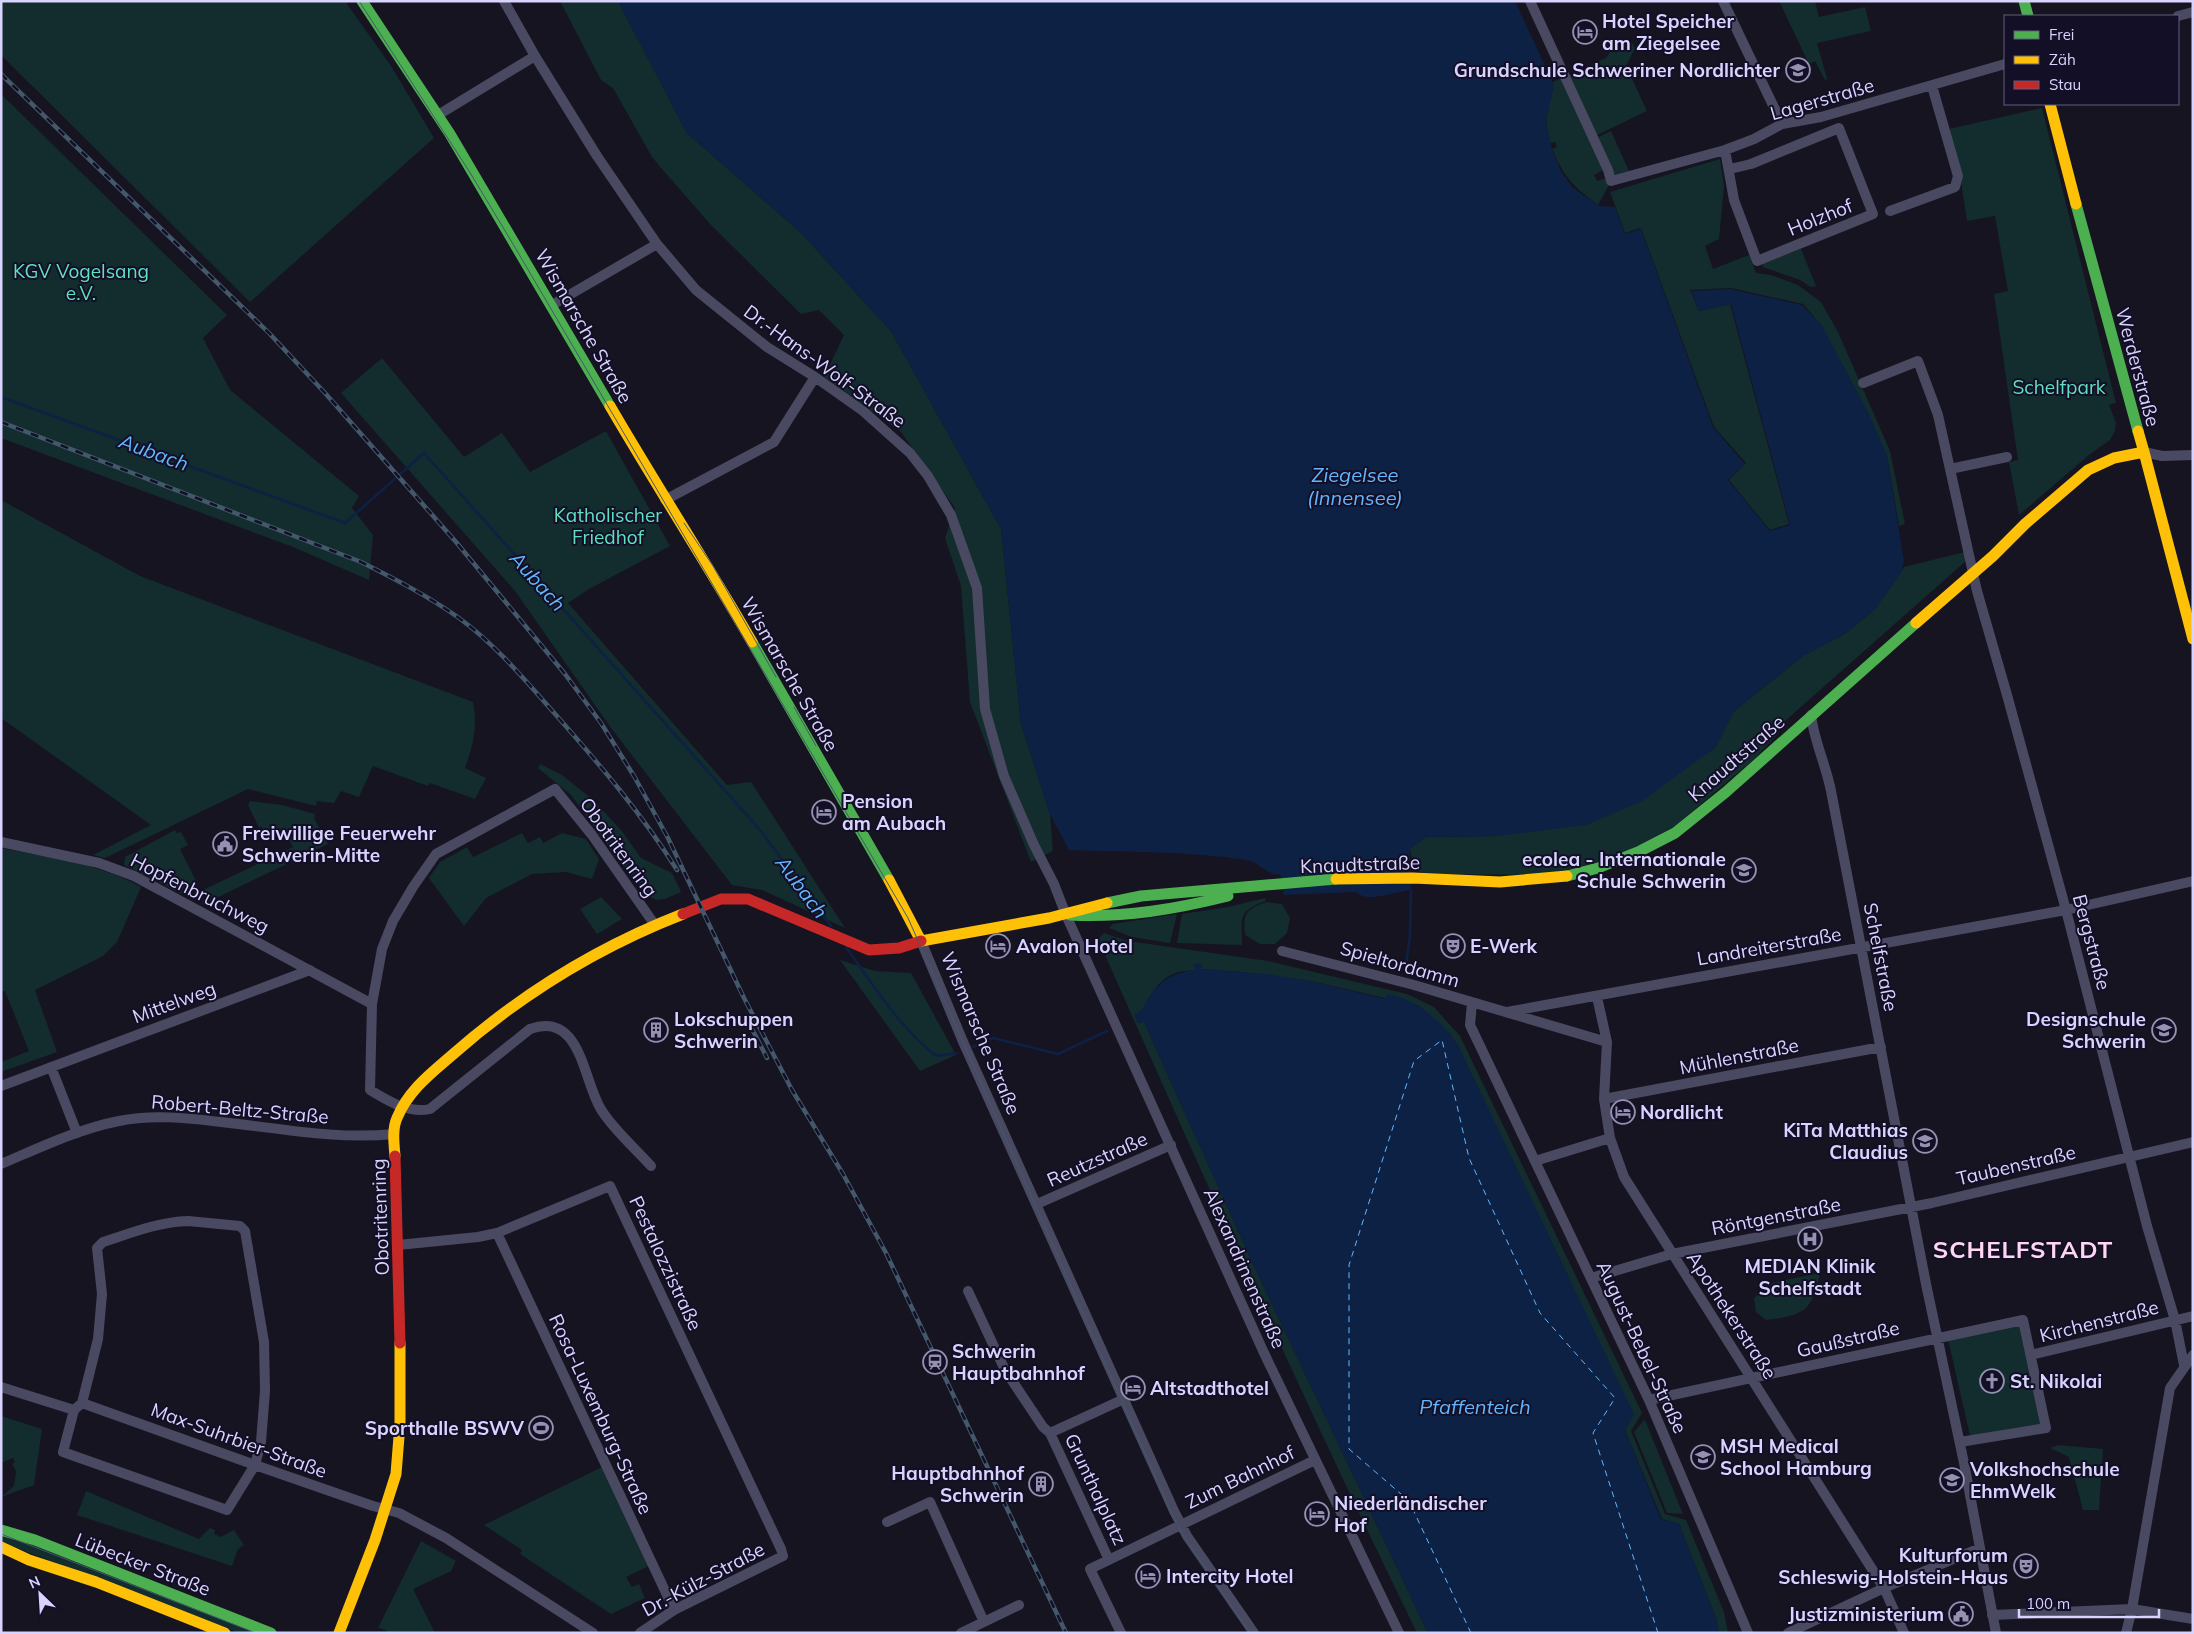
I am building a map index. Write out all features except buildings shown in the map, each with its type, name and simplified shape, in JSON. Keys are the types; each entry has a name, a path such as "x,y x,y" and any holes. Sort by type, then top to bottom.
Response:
{"main road":[{"name":"Wismarsche Straße","path":"362,1 438,115 552,305 665,500 709,568 800,724 858,830 910,917 921,940"},
{"path":"2024,1 2028,15"},
{"name":"Werderstraße","path":"2050,105 2193,638"},
{"name":"Knaudtstraße","path":"921,940 1066,915 1092,906 1141,896 1350,878 1413,878 1500,882 1573,875 1598,868 1640,851 1676,833 1726,792 1973,574 2025,524 2088,470 2114,458 2144,452"},
{"name":"Obotritenring","path":"339,1633 396,1474 400,1424 398,1245 394,1134 396,1119 413,1089 479,1031 540,986 581,962 655,925 721,899 748,899 869,950 899,948 921,940"},
{"name":"Lübecker Straße","path":"1,1530 35,1540 271,1633"},
{"name":"Lübecker Straße","path":"1,1547 29,1560 96,1582 225,1633"}],"street":[{"name":"Dr.-Hans-Wolf-Straße","path":"504,1 535,56 598,156 657,244 696,290 767,347 815,377 863,411 910,453 928,476 951,515 977,588 985,709 1001,766 1066,915"},
{"name":"Lagerstraße","path":"1530,1 1608,170 1615,180 1725,150 1754,139 1782,124 1821,117 2004,64"},
{"path":"1723,1 1782,124"},
{"path":"2179,16 2193,12"},
{"path":"438,115 535,56"},
{"path":"1890,211 1955,187 1958,176 1932,86"},
{"name":"Holzhof","path":"1725,150 1730,169 1734,200 1757,261 1873,214 1839,128 1751,164 1730,169"},
{"path":"552,305 657,244"},
{"name":"Bergstraße","path":"1863,383 1918,361 1938,415 1976,591 2007,695 2066,910 2128,1157 2175,1320 2184,1365"},
{"path":"665,500 774,442 815,377"},
{"path":"2144,452 2162,456 2193,455"},
{"path":"1950,469 2007,457"},
{"name":"Schelfstraße","path":"1811,715 1813,733 1827,769 1911,1207 1960,1442 1996,1633"},
{"name":"Obotritenring","path":"372,1004 382,949 393,922 413,887 436,854 555,790 592,835 655,925"},
{"name":"Hopfenbruchweg","path":"1,842 99,863 134,876 372,1004"},
{"name":"Landreiterstraße","path":"1507,1012 1598,997 2066,910 2193,881"},
{"name":"Alexandrinenstraße","path":"1066,915 1314,1460 1399,1633"},
{"name":"Wismarsche Straße","path":"921,940 967,1051 1124,1399"},
{"name":"Spieltordamm","path":"1282,951 1356,969 1607,1042"},
{"name":"Mittelweg","path":"1,1086 310,970"},
{"name":"Apothekerstraße","path":"1598,997 1607,1042 1604,1099 1610,1138 1624,1177 1884,1588 1904,1633"},
{"name":"August-Bebel-Straße","path":"1472,1002 1470,1025 1650,1400 1748,1633"},
{"path":"372,1004 370,1090 418,1112 430,1109 530,1029 550,1025 560,1030 573,1043 587,1072 601,1110 651,1166"},
{"name":"Mühlenstraße","path":"1604,1099 1881,1047"},
{"path":"50,1067 77,1133"},
{"name":"Robert-Beltz-Straße","path":"1,1164 77,1133 120,1121 172,1117 351,1136 394,1134"},
{"path":"1535,1161 1610,1138"},
{"name":"Taubenstraße","path":"1911,1207 2193,1142"},
{"name":"Reutzstraße","path":"1037,1204 1170,1146"},
{"name":"Pestalozzistraße","path":"398,1245 478,1237 498,1233 610,1186 783,1556"},
{"name":"Röntgenstraße","path":"1591,1278 1672,1254 1911,1207"},
{"path":"171,1222 240,1226 245,1231 264,1357 263,1418 261,1442 255,1465 227,1510 211,1506 63,1452 74,1410 82,1403 98,1339 102,1294 97,1248 103,1242 152,1226 171,1222"},
{"name":"Rosa-Luxemburg-Straße","path":"498,1233 674,1610"},
{"name":"Grunthalplatz","path":"968,1291 1005,1370 1043,1427 1050,1433 1109,1560 1181,1525"},
{"name":"Kirchenstraße","path":"2031,1355 2193,1316"},
{"name":"Gaußstraße","path":"1650,1400 2023,1320 2031,1355"},
{"path":"1960,1442 2046,1428 2031,1355"},
{"path":"2126,1633 2132,1609 2170,1388 2184,1365 2193,1355"},
{"path":"1,1386 74,1410"},
{"path":"1124,1399 1181,1525 1254,1633"},
{"name":"Grunthalplatz","path":"1050,1433 1124,1399"},
{"name":"Max-Suhrbier-Straße","path":"82,1403 373,1506 399,1513 446,1538 593,1633"},
{"name":"Zum Bahnhof","path":"1181,1525 1314,1460"},
{"path":"887,1522 930,1502 984,1622"},
{"path":"1788,1633 1884,1588 1980,1548"},
{"name":"Dr.-Külz-Straße","path":"640,1633 674,1610 783,1556"},
{"path":"1109,1560 1090,1569 1117,1621 1121,1633"},
{"path":"961,1633 1019,1605"},
{"path":"1992,1615 2132,1609 2193,1619"}],"green space":[{"path":"1,1 345,1 391,66 434,138 250,302 1,55"},
{"path":"560,1 618,1 687,133 801,233 891,331 1001,529 1021,724 1050,814 1053,851 1031,862 970,702 961,586 945,538 955,508 901,432 824,377 844,335 819,310 801,314 711,225 652,157 613,88 601,80"},
{"path":"1779,1 1815,1 1819,17 1865,7 1871,31 1817,43 1827,79 1825,80 1815,61 1809,64"},
{"path":"1632,43 1635,48 1626,66 1647,111 1595,136 1568,76 1579,71 1588,76 1595,72 1591,65 1606,58 1613,48"},
{"path":"1562,78 1603,170 1594,175 1597,181 1607,178 1609,185 1598,205 1570,181 1552,149 1557,147 1555,142 1550,143 1546,122 1553,82"},
{"name":"KGV Vogelsang e.V.","path":"1,94 227,315 203,338 230,390 359,496 352,508 373,535 369,580 293,547 1,438"},
{"name":"Schelfpark","path":"2042,108 2116,403 2109,405 2116,423 2115,431 2110,440 2089,455 2019,515 2009,462 2018,460 1994,294 2008,291 1995,216 1967,221 1957,155 1949,129"},
{"path":"1611,131 1629,171 1613,175 1596,138"},
{"path":"1720,159 1724,186 1719,239 1705,246 1713,269 1749,255 1756,273 1771,275 1798,285 1821,302 1838,332 1890,451 1905,524 1899,526 1887,456 1822,326 1803,304 1731,288 1690,290 1699,311 1730,304 1789,524 1770,530 1729,480 1746,463 1714,427 1641,228 1625,233 1610,192"},
{"path":"1801,249 1816,286 1811,287 1800,280 1763,267 1762,264"},
{"name":"Katholischer Friedhof","path":"382,358 464,457 502,433 530,472 606,431 670,546 589,589 568,603 727,785 751,782 845,928 762,890 732,885 611,728 515,591 341,393"},
{"path":"1,500 140,576 473,702 474,736 465,768 486,778 475,799 430,783 428,786 373,766 359,797 341,791 334,803 317,801 316,806 248,789 105,858 93,855 151,825 1,718"},
{"path":"1965,552 1967,560 1776,729 1779,733 1753,760 1675,826 1618,856 1548,875 1426,874 1414,869 1410,849 1426,837 1498,836 1716,747 1734,711 1803,656 1846,633 1875,609 1904,567"},
{"path":"540,764 562,775 592,799 621,830 641,858 672,873 681,892 665,899 657,900 649,897 619,861 571,795 538,768"},
{"path":"250,801 282,805 315,814 314,818 328,844 204,904 202,903 206,896 202,893 205,889 293,847 284,828 266,836 261,826 259,828 248,805"},
{"path":"175,830 177,833 181,832 188,845 180,849 196,881 186,896 124,865 125,857"},
{"path":"522,833 528,843 540,837 543,843 562,833 586,839 599,859 592,879 566,872 532,874 486,898 464,926 429,878 440,862 467,847 473,857"},
{"path":"1,848 91,867 108,872 141,887 117,942 103,956 35,990 57,1052 1,1072 1,1062 29,1051 5,991 1,992"},
{"path":"601,897 622,919 597,934 580,909"},
{"path":"1265,898 1266,901 1250,908 1243,917 1242,945 1177,943 1182,914 1228,907"},
{"path":"1267,902 1282,904 1290,918 1287,933 1275,944 1260,944 1245,935 1247,913 1250,909"},
{"path":"1177,914 1170,943 1132,937 1109,928 1113,924"},
{"path":"1104,933 1128,941 1268,961 1407,994 1434,1007 1460,1036 1642,1413 1631,1431 1665,1514 1686,1520 1724,1612 1728,1633 1719,1633 1716,1618 1679,1524 1662,1519 1625,1430 1450,1034 1419,1006 1311,981 1202,969 1178,972 1167,977 1158,985 1148,999 1145,1008 1135,1015 1138,1023 1144,1022 1254,1266 1428,1633 1417,1633 1254,1288 1176,1114 1098,939"},
{"path":"840,960 875,971 911,973 956,1055 920,1071"},
{"path":"1820,1273 1814,1296 1809,1304 1798,1313 1766,1320 1756,1312 1754,1298 1771,1283"},
{"path":"2023,1320 2046,1428 1971,1440 1947,1335"},
{"path":"1,1416 42,1429 34,1485 1,1497 14,1486 16,1471 12,1464 15,1462 13,1458 1,1463"},
{"path":"1645,1419 1683,1514 1667,1513 1634,1432"},
{"path":"2058,1445 2103,1449 2099,1510 2083,1510 2069,1457 2050,1448"},
{"path":"606,1465 653,1564 626,1577 632,1587 639,1584 645,1598 611,1614 520,1554 522,1550 484,1525"},
{"path":"86,1491 199,1539 210,1528 215,1530 214,1534 221,1537 234,1530 244,1545 238,1549 232,1566 77,1515"},
{"path":"1,1530 271,1633 239,1633 1,1542"},
{"path":"421,1541 456,1561 451,1571 413,1589 435,1633 386,1633 386,1630 378,1628"}],"water":[{"name":"Ziegelsee (Innensee)","path":"618,1 1515,1 1554,85 1546,122 1552,149 1561,171 1572,187 1599,206 1615,207 1625,234 1641,229 1713,427 1745,464 1728,480 1770,531 1790,525 1731,304 1699,311 1691,291 1730,289 1802,305 1822,326 1869,414 1887,456 1904,562 1900,575 1875,609 1846,633 1803,656 1734,711 1716,747 1642,801 1586,825 1498,836 1426,837 1410,849 1411,890 1374,897 1367,897 1356,892 1284,895 1280,874 1271,873 1251,861 1180,853 1069,850 1050,814 1021,724 1001,529 891,331 801,233 687,133"},
{"name":"Pfaffenteich","path":"1202,963 1202,969 1267,974 1311,981 1385,999 1388,994 1399,997 1419,1006 1452,1036 1458,1045 1634,1414 1625,1430 1661,1519 1679,1524 1716,1618 1719,1633 1428,1633 1254,1266 1144,1022 1138,1023 1135,1015 1143,1008 1150,996 1164,981 1174,975 1194,970 1194,964"}],"waterway":[{"name":"Aubach","path":"1,397 345,523 424,453 761,831 831,926"},
{"path":"1405,972 1410,935 1411,890"},
{"name":"Aubach","path":"846,947 887,1005 923,1045 936,1056 957,1053"},
{"name":"Aubach","path":"973,1047 993,1038 1058,1054 1107,1031"}],"ferry route":[{"path":"1471,1633 1409,1501 1349,1449 1349,1265 1414,1061 1442,1040 1469,1158 1540,1313 1615,1398 1593,1433 1658,1633"}],"tram line":[{"path":"359,1 469,171 513,244 908,918 1171,1512 1185,1538 1250,1633"},
{"path":"684,523 713,566 776,677"},
{"path":"794,707 816,746"},
{"path":"1,1534 256,1633"}],"railway":[{"path":"1,74 269,333 325,393 456,542 565,674 601,723 634,776 668,838 744,998 792,1090 843,1174 886,1253 1066,1633"},
{"path":"1,422 361,562 411,588 447,610 486,640 589,752 650,829 677,870"},
{"path":"750,1025 767,1058"}],"traffic: fast":[{"path":"362,1 450,134 610,406"},
{"path":"2024,1 2028,15"},
{"path":"2076,204 2138,431"},
{"path":"1567,876 1598,868 1640,851 1675,833 1726,792 1916,623"},
{"path":"752,642 889,880"},
{"path":"1107,903 1141,896 1336,879"},
{"path":"1070,915 1090,916 1150,912 1228,896"},
{"path":"1,1530 35,1540 271,1633"}],"traffic: slow":[{"path":"2050,105 2076,204"},
{"path":"610,406 752,642"},
{"path":"1916,623 1993,556 2025,524 2088,470 2114,458 2144,452 2138,431"},
{"path":"2144,452 2193,639"},
{"path":"1336,879 1413,878 1500,882 1567,876"},
{"path":"889,880 921,941 1049,918 1107,903"},
{"path":"395,1156 394,1127 407,1099 428,1076 477,1034 532,993 590,957 651,927 683,914"},
{"path":"339,1633 375,1540 396,1474 400,1424 400,1343"},
{"path":"1,1547 29,1560 96,1582 225,1633"}],"traffic: jam":[{"path":"683,914 721,899 748,899 869,950 899,948 921,941"},
{"path":"395,1156 400,1343"}],"place":[{"name":"Hotel Speicher am Ziegelsee","path":"1585,32"},
{"name":"Grundschule Schweriner Nordlichter","path":"1798,70"},
{"name":"Pension am Aubach","path":"824,812"},
{"name":"Freiwillige Feuerwehr Schwerin-Mitte","path":"225,844"},
{"name":"ecolea - Internationale Schule Schwerin","path":"1744,870"},
{"name":"Avalon Hotel","path":"998,946"},
{"name":"E-Werk","path":"1453,946"},
{"name":"Lokschuppen Schwerin","path":"656,1030"},
{"name":"Designschule Schwerin","path":"2164,1030"},
{"name":"Nordlicht","path":"1623,1112"},
{"name":"KiTa Matthias Claudius","path":"1925,1141"},
{"name":"MEDIAN Klinik Schelfstadt","path":"1810,1239"},
{"name":"Schwerin Hauptbahnhof","path":"935,1362"},
{"name":"St. Nikolai","path":"1992,1381"},
{"name":"Altstadthotel","path":"1133,1388"},
{"name":"Sporthalle BSWV","path":"541,1428"},
{"name":"MSH Medical School Hamburg","path":"1703,1457"},
{"name":"Volkshochschule EhmWelk","path":"1952,1480"},
{"name":"Hauptbahnhof Schwerin","path":"1041,1484"},
{"name":"Niederländischer Hof","path":"1317,1514"},
{"name":"Kulturforum Schleswig-Holstein-Haus","path":"2026,1566"},
{"name":"Intercity Hotel","path":"1148,1576"},
{"name":"Justizministerium","path":"1961,1614"}],"district":[{"name":"SCHELFSTADT","path":"2023,1249"}]}
